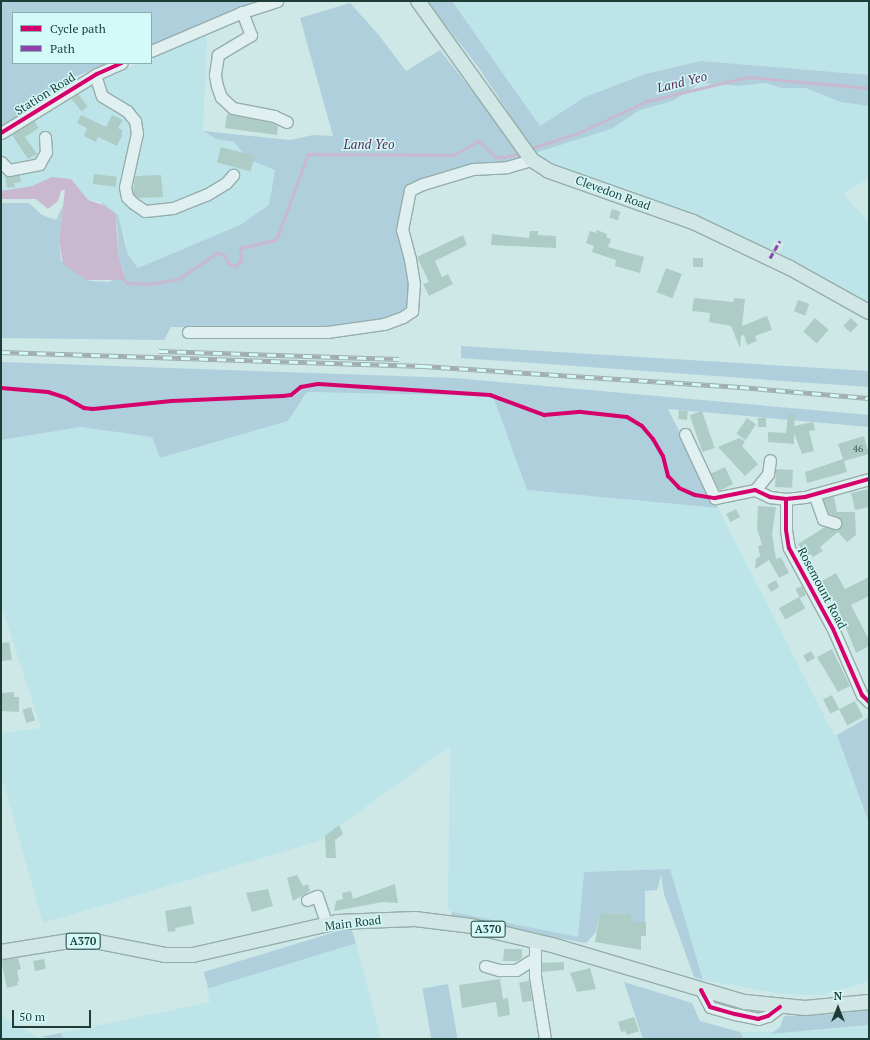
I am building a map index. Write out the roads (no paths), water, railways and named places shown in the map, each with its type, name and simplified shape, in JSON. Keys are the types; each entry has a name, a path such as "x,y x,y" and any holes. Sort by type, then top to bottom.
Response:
{"main road":[{"name":"Clevedon Road","path":"418,1 526,154 549,170 699,225 790,268 869,312"},
{"name":"Main Road","path":"1,952 69,941 99,942 165,955 193,955 327,925 415,919 471,926 534,940 746,1002 780,1007 805,1008 869,1002"}],"street":[{"path":"152,51 242,12 277,1"},
{"path":"242,12 251,35 218,55 215,75 221,97 233,108 274,116 287,122"},
{"name":"Station Road","path":"1,133 95,75 120,64"},
{"path":"95,75 102,96 127,111 135,121 137,133 125,187 127,197 145,211 173,208 206,195 226,183 233,175"},
{"path":"1,162 9,170 39,164 44,159 46,152 45,137"},
{"path":"188,332 327,332 384,324 403,317 412,311 414,284 410,259 402,230 410,190 423,184 473,169 507,166 526,154"},
{"path":"685,434 715,498 755,490 770,497 786,499 814,494 869,479"},
{"path":"755,490 768,474 770,460"},
{"path":"814,494 823,520 835,523"},
{"name":"Rosemount Road","path":"786,499 786,530 789,548 833,629 862,695 869,702"},
{"path":"307,900 317,896 327,925"},
{"path":"534,940 545,1039"},
{"path":"485,966 499,970 516,970 535,958"}],"waterway":[{"name":"Land Yeo","path":"528,149 578,133 647,101 747,77 869,88"},
{"name":"Land Yeo","path":"122,278 127,283 150,284 178,279 218,252 225,256 228,263 235,266 241,261 240,248 276,240 308,154 453,155 478,141 496,157 506,157 521,152"}],"railway":[{"path":"159,351 399,359"},
{"path":"1,352 423,366 740,387 869,398"}]}
